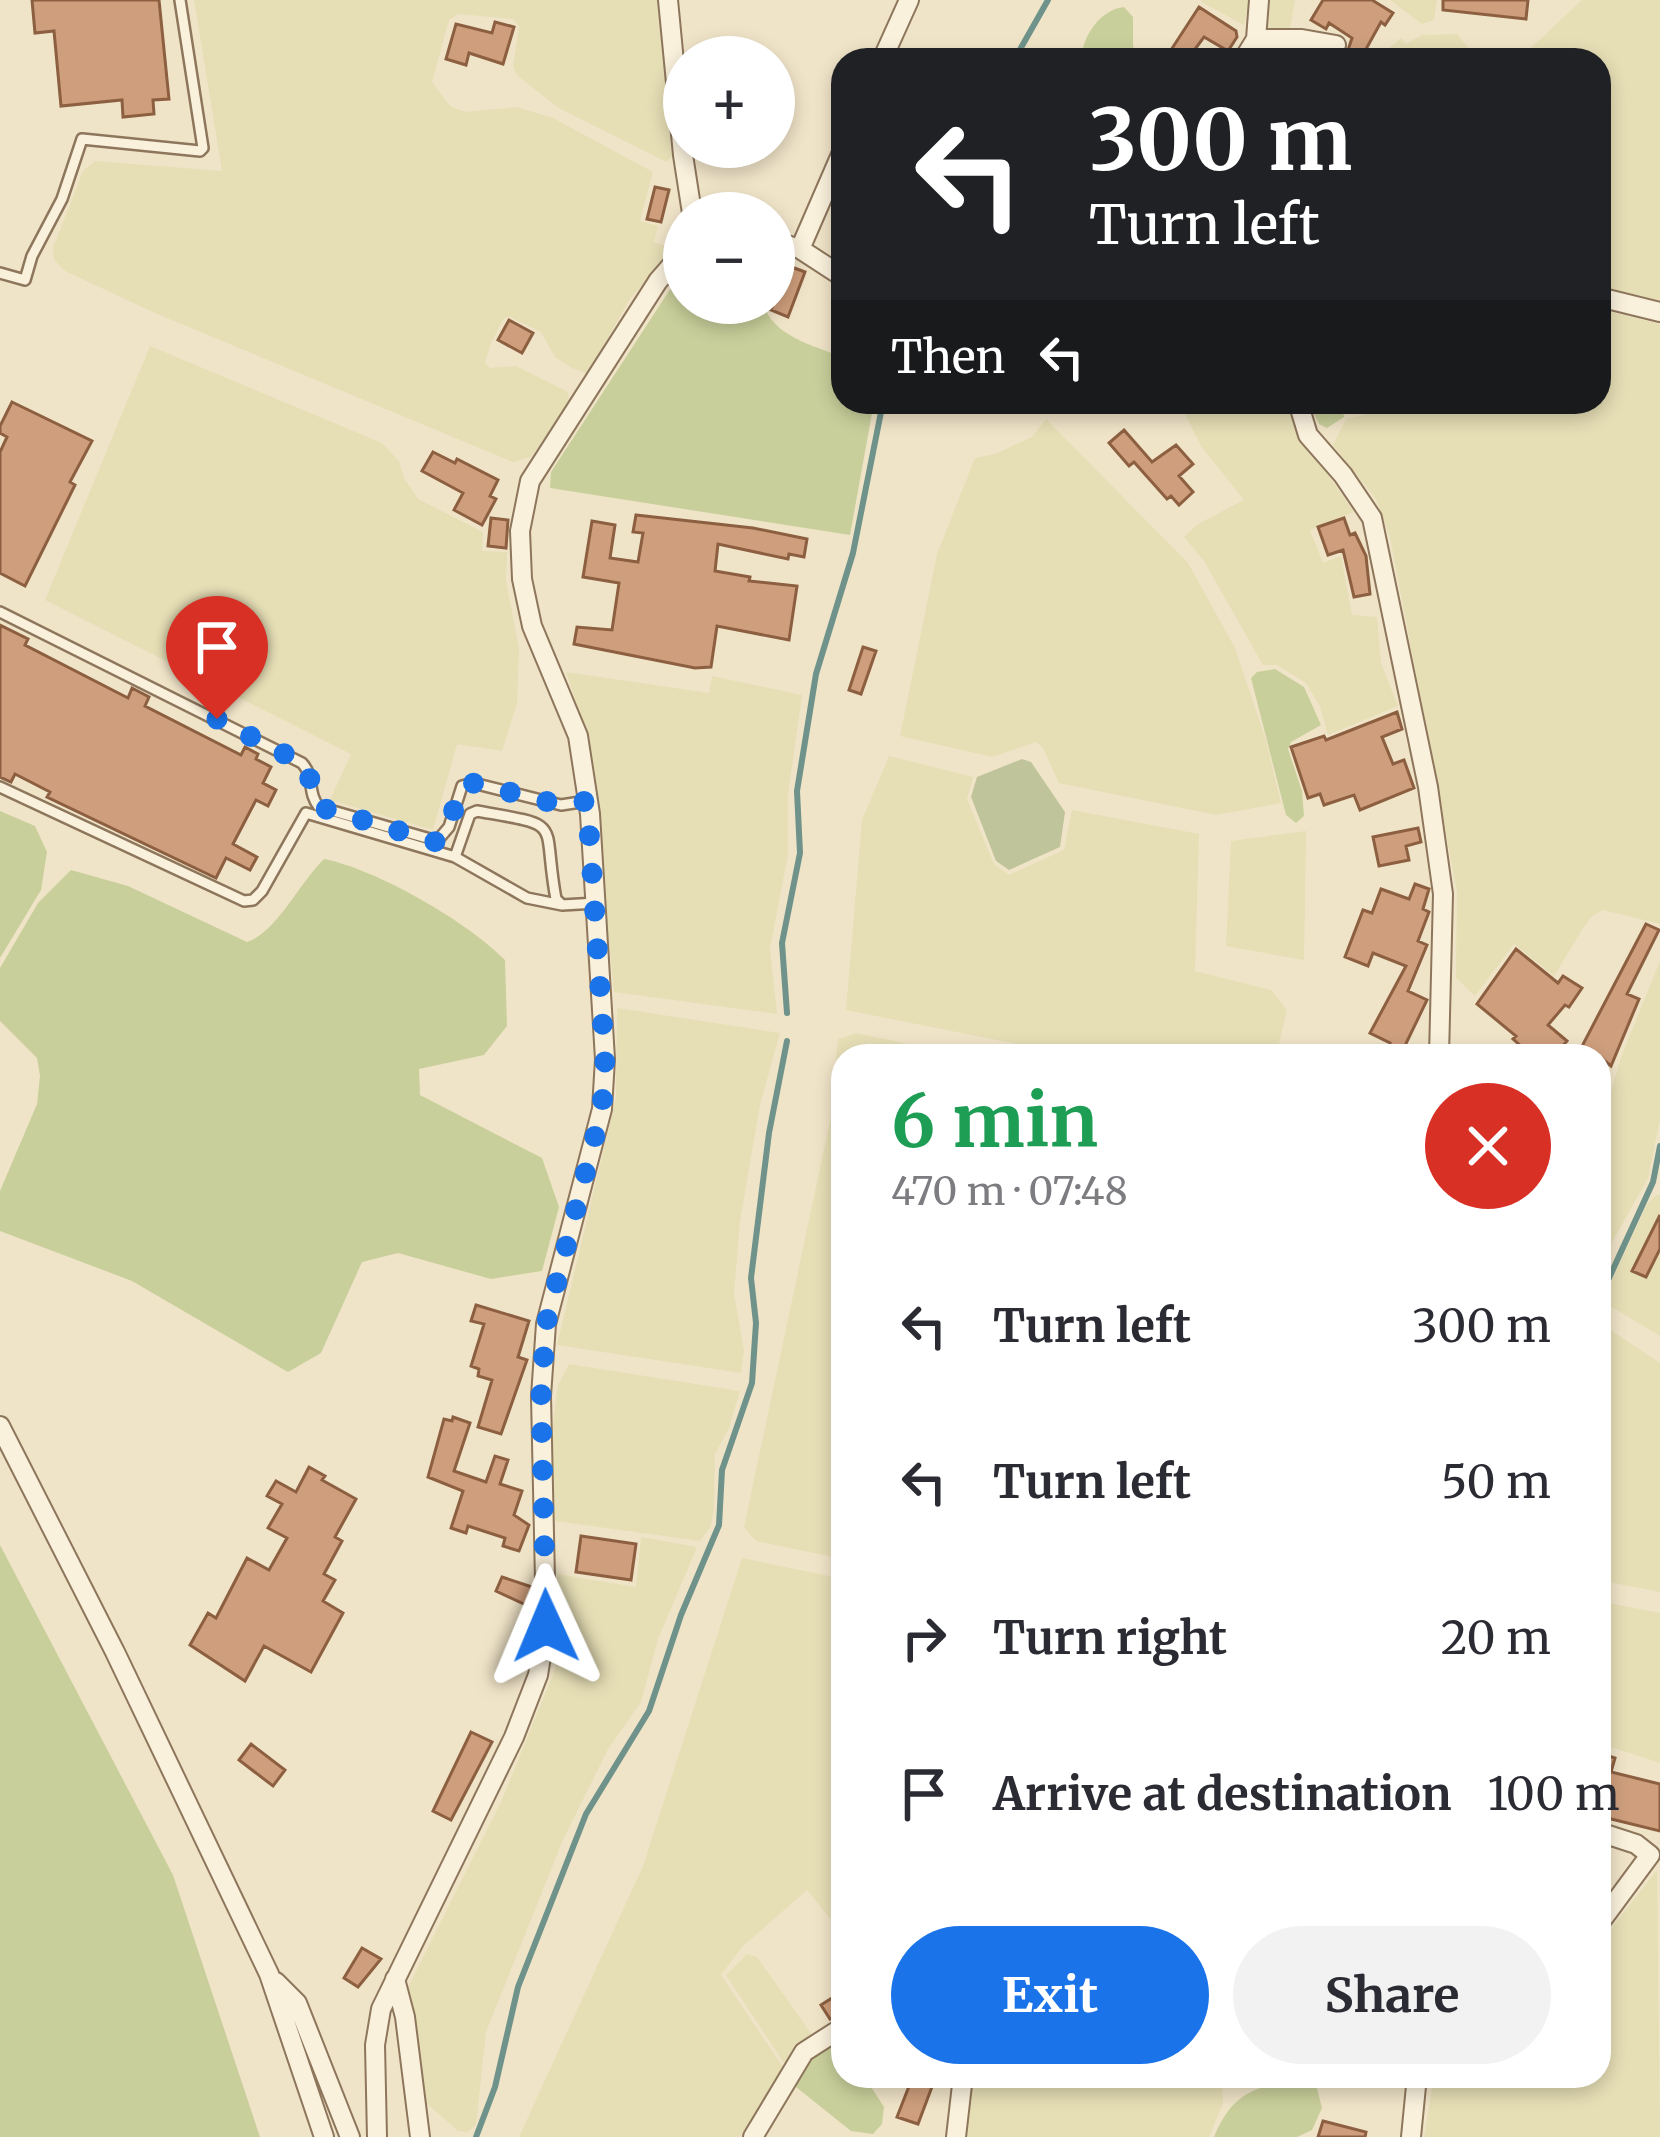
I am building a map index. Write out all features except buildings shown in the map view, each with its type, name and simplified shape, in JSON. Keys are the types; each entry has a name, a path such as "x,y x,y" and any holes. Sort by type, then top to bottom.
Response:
{"street":[{"path":"668,0 688,192"},
{"path":"887,48 909,0"},
{"path":"1250,48 1256,39 1259,0"},
{"path":"1256,39 1336,45"},
{"path":"800,248 831,177"},
{"path":"795,247 831,269"},
{"path":"377,2137 375,2045 381,2009 514,1737 538,1675 546,1626 541,1396 546,1324 602,1109 605,1059 597,903 578,736 532,626 522,579 520,531 530,481 663,274"},
{"path":"1611,300 1660,312"},
{"path":"1302,414 1308,435 1372,518 1428,787 1443,894 1439,1044"},
{"path":"0,1426 115,1652 268,1974 324,2137"},
{"path":"1611,1836 1636,1844 1650,1855 1611,1908"},
{"path":"268,1974 297,2003 350,2137"},
{"path":"395,1979 405,2017 420,2137"},
{"path":"753,2137 804,2052 831,2035"},
{"path":"956,2137 962,2088"},
{"path":"1411,2137 1416,2088"}],"lane":[{"path":"0,273 25,280 32,256 62,200 82,139 200,152 203,148 180,0"},
{"path":"0,612 302,763 310,771 313,800 319,807 436,842 448,827 462,786 473,783 561,805 587,801"},
{"path":"0,787 244,901 262,891 306,813 455,857 527,898 562,905 597,903"},
{"path":"455,857 470,814 477,811 536,822 547,829 556,899 562,905"}],"shaded area":[{"path":"194,0 658,0 663,160 559,108 518,76 513,67 519,26 513,19 458,14 449,20 432,82 450,106 465,112 517,107 553,118 653,172 640,221 658,226 654,242 663,246 663,260 630,299 590,370 585,373 555,357 541,332 510,317 504,318 491,343 485,363 490,368 516,366 568,392 569,403 531,457 513,462 155,313 65,271 54,260 53,248 83,171 95,161 222,171"},
{"path":"1200,0 1249,0 1244,25 1205,4"},
{"path":"1264,0 1295,0 1289,34 1262,33"},
{"path":"1390,0 1437,0 1434,20 1422,24"},
{"path":"1582,0 1660,0 1660,301 1611,289 1611,48 1531,48"},
{"path":"1457,34 1468,48 1389,48 1401,38 1406,44 1422,35"},
{"path":"1294,44 1317,48 1261,48"},
{"path":"1611,312 1660,324 1660,924 1603,910 1592,916 1554,976 1514,944 1475,996 1456,978 1457,892 1390,537 1376,499 1333,445 1346,419 1368,414 1611,414"},
{"path":"150,346 382,443 399,461 418,499 483,532 482,551 507,552 506,581 519,648 517,703 502,751 457,744 433,830 330,800 351,754 45,600"},
{"path":"1185,414 1294,414 1300,435 1354,512 1310,530 1323,563 1341,556 1352,615 1377,617 1381,663 1398,706 1328,735 1320,706 1306,683 1277,665 1263,665 1204,561 1184,537 1198,524 1244,500 1201,446"},
{"path":"1046,419 1188,563 1235,648 1281,803 1216,815 1059,783 1036,742 992,757 900,736 937,554 975,458 1032,437"},
{"path":"566,672 709,693 712,676 802,695 788,794 788,855 770,948 777,1014 614,992 589,740"},
{"path":"889,756 973,777 967,799 994,864 1009,875 1064,850 1072,810 1199,834 1195,971 1271,990 1287,1010 1279,1044 1017,1044 846,1010 862,820"},
{"path":"1306,831 1304,960 1226,946 1231,841"},
{"path":"1660,961 1660,1119 1648,1178 1611,1244 1611,1091"},
{"path":"617,1008 780,1033 760,1105 740,1221 734,1293 744,1351 741,1373 557,1345 616,1098"},
{"path":"856,1033 908,1044 838,1044 838,1039"},
{"path":"831,1116 831,1557 756,1541 744,1527"},
{"path":"1660,1195 1660,1336 1611,1307 1611,1282 1647,1204"},
{"path":"1611,1330 1660,1363 1660,1592 1611,1582"},
{"path":"569,1364 740,1391 715,1454 711,1526 700,1541 555,1521 552,1430 558,1385"},
{"path":"641,1537 697,1547 658,1639 641,1702 608,1749 563,1840 486,2032 476,2125 467,2132 458,2131 422,2099 407,1989 501,1802 556,1667 557,1574 636,1587"},
{"path":"742,1558 831,1577 831,1919 807,1890 742,1947 721,1975 783,2067 740,2137 519,2137 643,1866"},
{"path":"1611,1603 1660,1613 1660,1763 1611,1747"},
{"path":"1657,1870 1660,2137 1424,2137 1432,2088 1611,2088 1611,1929"},
{"path":"747,1954 757,1957 812,2035 784,2063 726,1975"},
{"path":"971,2088 1222,2088 1223,2103 1209,2137 965,2137"}],"green space":[{"path":"1124,7 1133,17 1134,48 1084,48 1094,26"},
{"path":"663,300 663,324 775,324 831,353 831,414 872,414 850,535 550,488 551,472"},
{"path":"1314,414 1343,414 1327,428"},
{"path":"1275,669 1304,687 1321,725 1291,742 1288,749 1302,791 1304,816 1296,823 1286,815 1251,678"},
{"path":"1022,759 1031,762 1065,812 1060,847 1009,870 996,861 971,797 977,777"},
{"path":"0,811 35,826 47,852 41,890 0,958"},
{"path":"324,859 420,899 505,960 507,1026 484,1055 419,1069 420,1095 542,1158 559,1207 542,1271 491,1279 398,1253 362,1262 321,1353 288,1372 132,1281 0,1231 0,1191 37,1104 40,1076 37,1058 0,1021 0,968 38,903 71,870 128,886 247,942 278,918"},
{"path":"0,1545 173,1875 260,2137 0,2137"},
{"path":"825,2041 831,2042 831,2088 872,2088 884,2107 882,2124 873,2134 851,2131 796,2087 807,2057"},
{"path":"1317,2088 1322,2108 1312,2130 1297,2137 1214,2137 1232,2107 1254,2091"}],"waterway":[{"path":"1021,48 1048,0"},
{"path":"787,1013 782,943 800,853 797,791 816,674 853,553 881,414"},
{"path":"476,2137 495,2087 518,1987 586,1814 649,1711 681,1615 719,1525 722,1470 752,1383 756,1323 751,1278 769,1133 787,1041"},
{"path":"1611,1274 1653,1182 1660,1146"}],"route":[{"path":"217,719 302,763 310,771 313,800 319,807 436,842 443,838 462,786 473,783 561,805 587,801 605,1059 602,1109 546,1324 541,1396 546,1626"}]}
